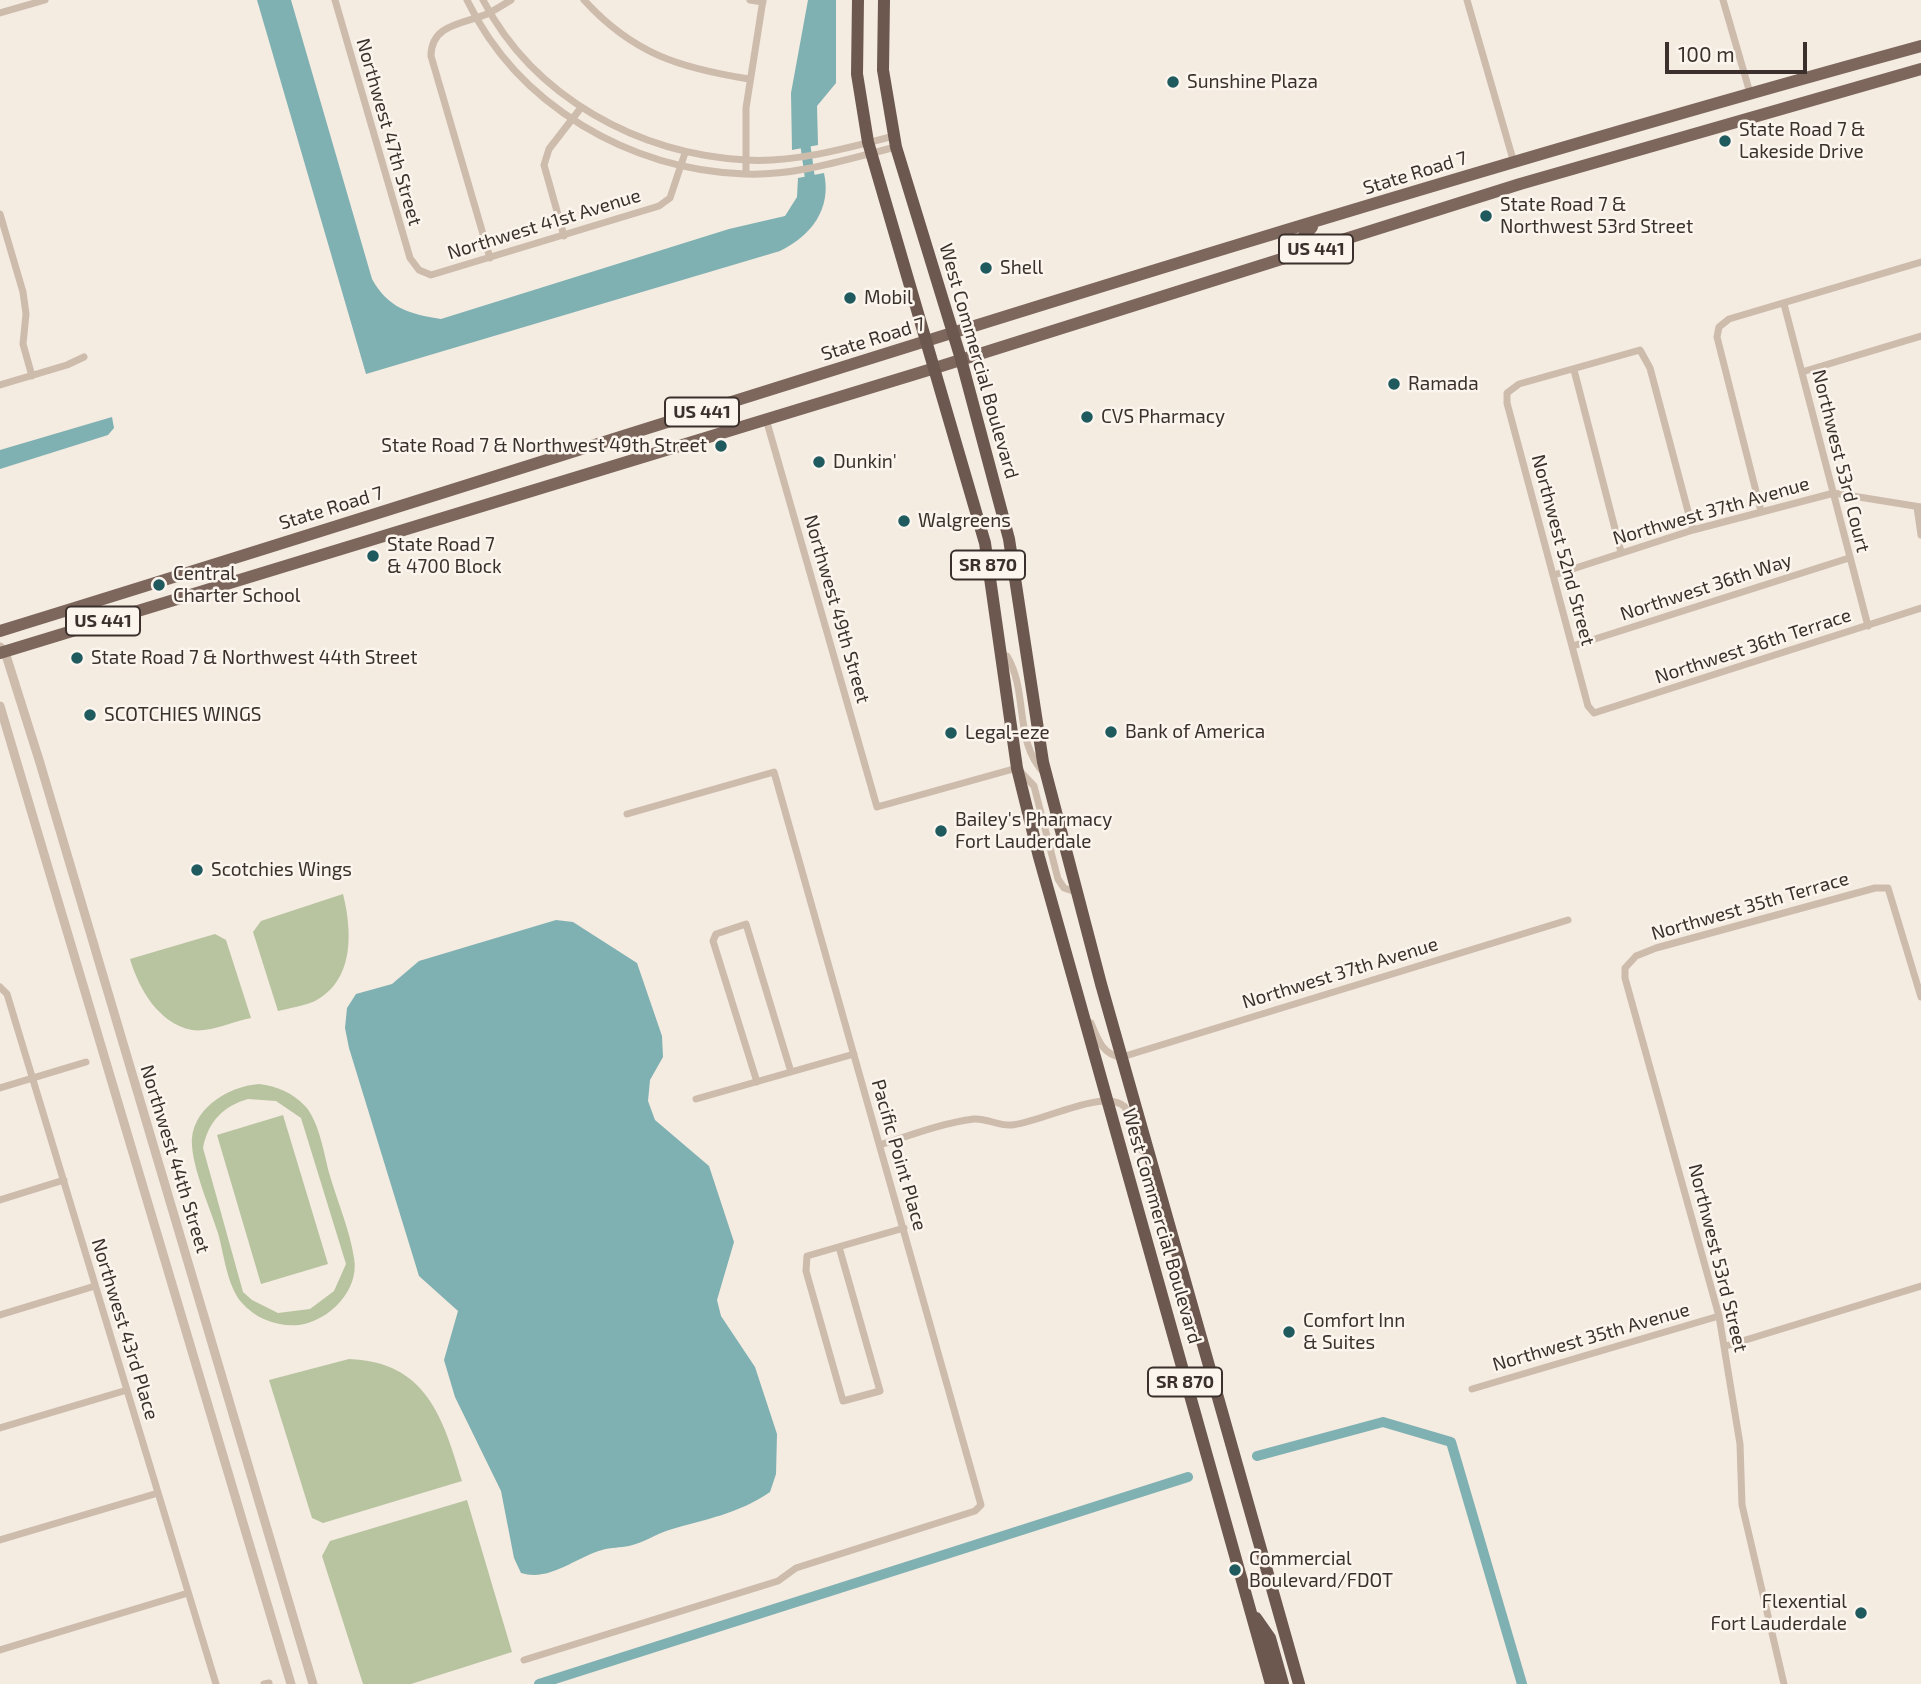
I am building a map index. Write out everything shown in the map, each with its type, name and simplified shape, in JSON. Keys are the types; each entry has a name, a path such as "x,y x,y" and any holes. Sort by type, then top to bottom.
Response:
{"highway":[{"name":"West Commercial Boulevard","path":"858,0 857,74 870,148 985,543 1017,768 1080,1007 1271,1684"},
{"name":"West Commercial Boulevard","path":"884,0 883,70 895,141 961,359 1009,540 1046,775 1150,1158 1299,1684"},
{"path":"1250,1609 1270,1638 1283,1684"}],"main road":[{"name":"State Road 7","path":"0,631 1318,222 1750,93 1921,46"},
{"name":"US 441","path":"2,650 935,368 1520,184 1921,69"},
{"path":"1736,120 1747,110 1750,93"},
{"path":"1520,184 1533,165 1549,153"},
{"path":"1491,194 1513,174 1514,164"},
{"path":"1297,256 1303,235 1318,222"}],"street":[{"path":"0,13 45,0"},
{"name":"Northwest 47th Street","path":"335,0 410,258 419,270"},
{"path":"467,0 476,18 526,82 570,121 628,149 680,166 746,174 830,165 895,141"},
{"path":"484,0 490,13 538,72 580,109 635,137 685,153 748,160 870,148"},
{"path":"490,258 431,56 436,36 445,28 490,13 511,0"},
{"path":"584,0 601,19 652,53 692,70 749,79"},
{"path":"746,174 746,108 763,1 750,0"},
{"path":"1467,0 1514,164"},
{"path":"1723,0 1750,93"},
{"path":"564,236 544,164 549,149 580,109"},
{"name":"Northwest 41st Avenue","path":"419,270 431,275 659,206 670,198 685,153"},
{"path":"0,214 23,292 26,314 23,344 32,376"},
{"path":"1761,511 1717,337 1719,327 1729,319 1921,262"},
{"name":"Northwest 53rd Court","path":"1784,304 1868,626"},
{"path":"1802,372 1921,336"},
{"path":"1621,552 1574,370 1640,350 1650,368 1693,530"},
{"path":"0,385 67,365 84,357"},
{"name":"Northwest 52nd Street","path":"1574,370 1520,384 1507,393 1507,403 1588,706 1594,712"},
{"name":"Northwest 49th Street","path":"766,419 877,807 1017,768"},
{"name":"Northwest 37th Avenue","path":"1554,575 1693,530 1834,493 1919,507"},
{"path":"1919,507 1921,535"},
{"name":"Northwest 36th Way","path":"1573,646 1849,558"},
{"name":"Northwest 36th Terrace","path":"1594,712 1921,608"},
{"name":"Northwest 44th Street","path":"2,650 313,1684"},
{"name":"West Commercial Boulevard","path":"1000,657 1007,656 1013,670 1029,755 1046,775"},
{"name":"Northwest 44th Street","path":"0,706 291,1684"},
{"name":"West Commercial Boulevard","path":"1017,768 1034,786 1058,879 1064,888 1076,892"},
{"name":"Pacific Point Place","path":"524,1660 778,1581 796,1568 975,1511 981,1505 774,772 627,814"},
{"name":"Northwest 35th Terrace","path":"1625,968 1636,956 1656,948 1875,888 1888,888 1921,997"},
{"name":"Northwest 37th Avenue","path":"1122,1057 1568,920"},
{"path":"757,1082 713,941 716,934 746,924 790,1072"},
{"name":"Northwest 53rd Street","path":"1625,968 1625,978 1726,1346 1740,1444 1742,1505 1784,1684"},
{"name":"Northwest 43rd Place","path":"0,986 7,993 216,1684"},
{"name":"West Commercial Boulevard","path":"1080,1007 1103,1048 1114,1057 1122,1057"},
{"path":"696,1099 854,1054"},
{"path":"0,1088 86,1062"},
{"path":"880,1145 977,1119 1010,1126 1082,1105 1107,1102"},
{"name":"West Commercial Boulevard","path":"1107,1102 1120,1102 1125,1107 1139,1148 1150,1158"},
{"path":"0,1200 64,1181"},
{"path":"839,1247 880,1391 843,1401 806,1271 807,1256 904,1228"},
{"path":"0,1315 95,1286"},
{"path":"1726,1346 1921,1286"},
{"name":"Northwest 35th Avenue","path":"1472,1389 1719,1316"},
{"path":"0,1428 127,1390"},
{"path":"0,1540 158,1493"},
{"path":"0,1650 188,1593"}],"green space":[{"path":"343,894 349,938 344,967 338,980 328,992 315,1001 278,1011 253,932 261,921"},
{"path":"215,934 226,940 251,1018 213,1028 192,1030 169,1020 152,1003 139,982 130,959"},
{"path":"259,1084 284,1091 301,1102 311,1114 352,1248 355,1270 347,1292 340,1302 321,1317 299,1325 283,1325 261,1318 248,1309 237,1296 229,1279 218,1233 193,1156 193,1133 204,1111 223,1095","holes":["248,1099 276,1101 301,1118 346,1264 334,1291 310,1309 278,1313 252,1300 243,1292 203,1148 213,1123 231,1106"]},
{"path":"283,1115 328,1264 261,1284 217,1135"},
{"path":"349,1359 397,1370 414,1382 428,1398 438,1416 462,1481 323,1523 312,1518 269,1380"},
{"path":"467,1500 512,1652 411,1684 363,1684 322,1556 330,1541"}],"water":[{"path":"257,0 291,0 372,279 385,297 409,312 441,319 729,229 785,216 797,197 798,178 824,173 826,186 822,210 801,238 780,251 366,374"},
{"path":"808,0 836,0 836,83 817,106 818,145 792,150 791,93"},
{"path":"112,417 114,428 108,435 0,469 0,450"},
{"path":"556,920 573,922 637,963 662,1036 663,1057 650,1080 648,1101 655,1120 709,1166 734,1242 717,1300 721,1316 755,1367 777,1434 776,1474 770,1492 734,1511 669,1530 634,1545 592,1553 553,1572 532,1575 521,1573 514,1558 501,1491 455,1397 444,1360 458,1311 419,1276 345,1028 347,1008 356,994 392,984 419,961"}],"waterway":[{"path":"804,135 811,186"},
{"path":"1257,1456 1383,1422 1451,1442 1522,1684"},
{"path":"539,1684 1188,1477"}],"place":[{"name":"Sunshine Plaza","path":"1173,82"},
{"name":"State Road 7 & Lakeside Drive","path":"1725,141"},
{"name":"State Road 7 & Northwest 53rd Street","path":"1486,216"},
{"name":"Shell","path":"986,268"},
{"name":"Mobil","path":"850,298"},
{"name":"Ramada","path":"1394,384"},
{"name":"CVS Pharmacy","path":"1087,417"},
{"name":"State Road 7 & Northwest 49th Street","path":"721,446"},
{"name":"Dunkin'","path":"819,462"},
{"name":"Walgreens","path":"904,521"},
{"name":"State Road 7 & 4700 Block","path":"373,556"},
{"name":"Central Charter School","path":"159,585"},
{"name":"State Road 7 & Northwest 44th Street","path":"77,658"},
{"name":"SCOTCHIES WINGS","path":"90,715"},
{"name":"Bank of America","path":"1111,732"},
{"name":"Legal-eze","path":"951,733"},
{"name":"Bailey's Pharmacy Fort Lauderdale","path":"941,831"},
{"name":"Scotchies Wings","path":"197,870"},
{"name":"Comfort Inn & Suites","path":"1289,1332"},
{"name":"Commercial Boulevard/FDOT","path":"1235,1570"},
{"name":"Flexential Fort Lauderdale","path":"1861,1613"}]}
